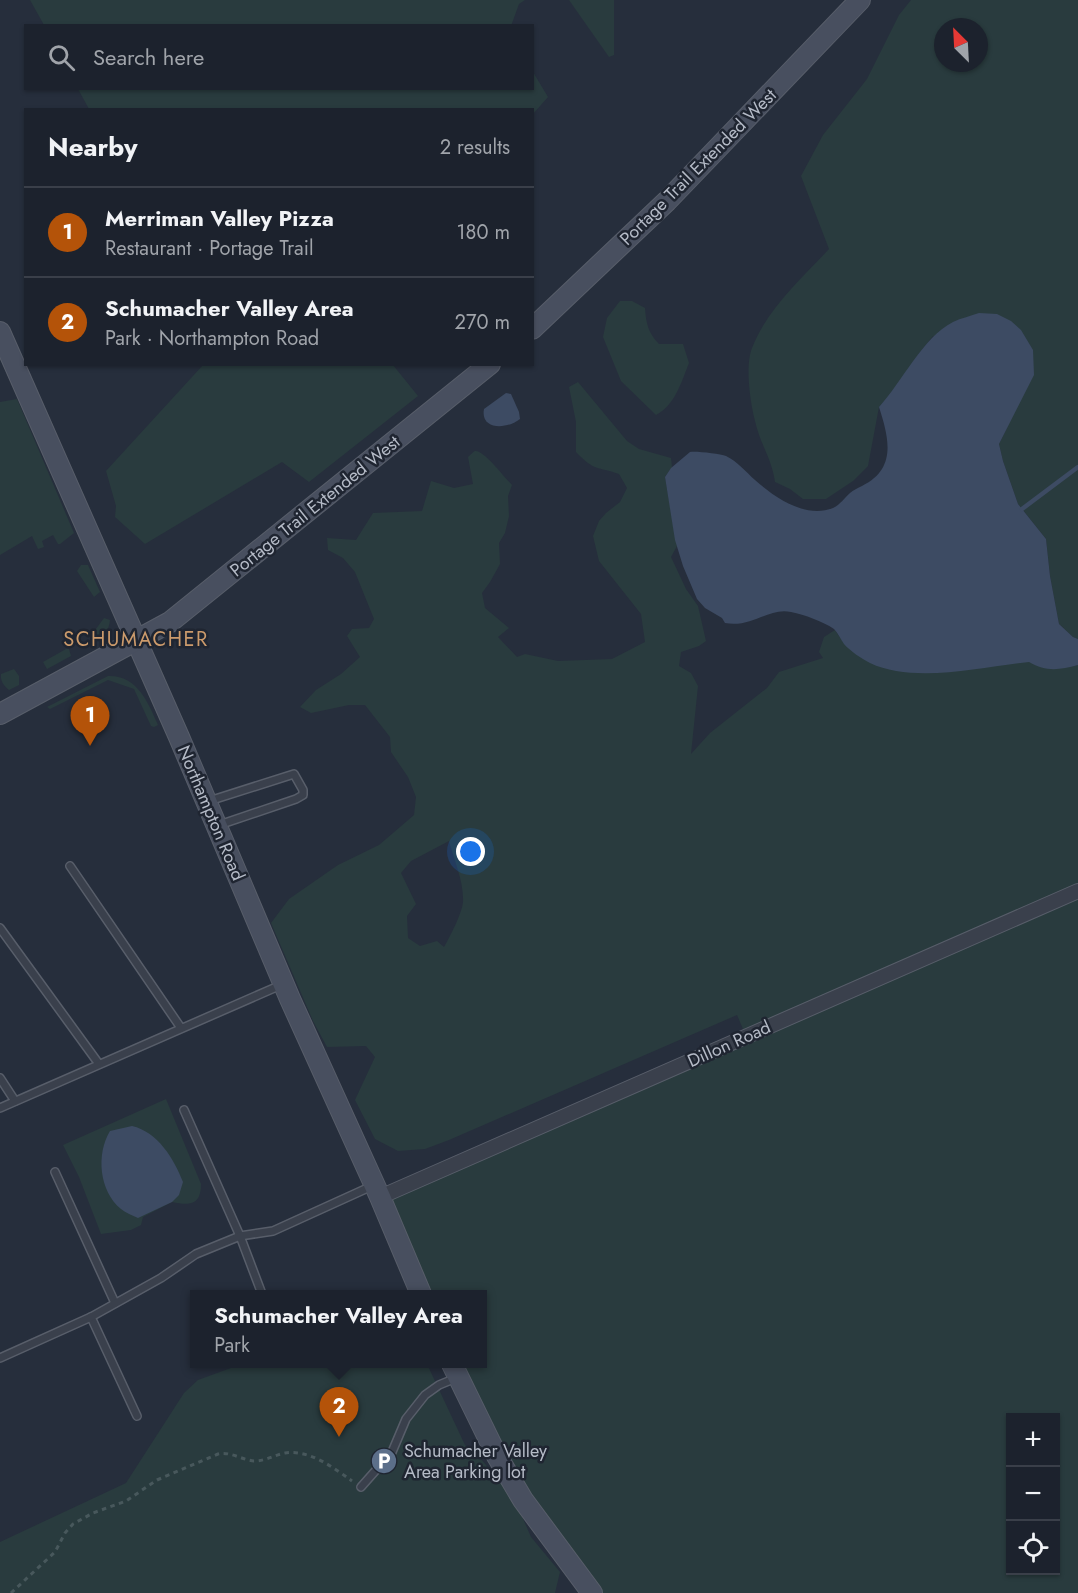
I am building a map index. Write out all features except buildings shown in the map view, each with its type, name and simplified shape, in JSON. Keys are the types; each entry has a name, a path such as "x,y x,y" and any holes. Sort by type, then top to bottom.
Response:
{"street":[{"name":"Portage Trail Extended West","path":"534,327 667,201 860,0"},
{"name":"Northampton Road","path":"0,332 217,826 283,984 419,1290"},
{"name":"Portage Trail Extended West","path":"0,714 179,616 488,366"},
{"name":"Dillon Road","path":"377,1191 1078,891"},
{"path":"455,1370 497,1456 524,1500 592,1593"}],"lane":[{"path":"206,801 294,774 303,790 303,795 296,799 217,826"},
{"path":"70,866 181,1028"},
{"path":"0,928 99,1064"},
{"path":"0,1108 283,984"},
{"path":"0,1078 15,1101"},
{"path":"184,1110 240,1236 260,1290"},
{"path":"55,1172 115,1303"},
{"path":"0,1358 91,1317 161,1278 196,1254 240,1236 273,1231 377,1191"},
{"path":"91,1317 137,1416"},
{"path":"361,1487 392,1452 405,1419 425,1395 455,1370"}],"path":[{"path":"11,1593 55,1552 65,1533 73,1524 93,1513 126,1501 152,1484 218,1454 229,1454 241,1459 260,1461 283,1453 305,1455 333,1467 361,1487"}],"shaded area":[{"path":"30,0 525,0 519,4 512,24 43,24"},
{"path":"569,0 614,0 614,55 609,57"},
{"path":"911,0 1078,0 1078,639 1059,624 1046,539 1018,504 1003,461 999,444 1007,428 933,336 895,390 879,407 868,466 853,481 826,499 803,499 790,489 775,482 751,404 750,356 759,334 776,307 829,249 801,176 823,135 867,79 899,15"},
{"path":"534,74 548,97 534,113 534,108 88,108 79,90 534,90"},
{"path":"620,301 632,301 645,308 648,328 655,340 659,344 683,344 689,363 673,399 663,411 656,415 621,381 603,337 607,318"},
{"path":"202,366 394,366 418,396 309,482 282,462 145,544 115,517 116,506 106,471"},
{"path":"578,382 627,441 639,449 671,458 672,467 665,477 677,546 671,557 686,589 698,606 706,641 681,652 679,666 691,673 698,686 691,754 710,733 767,688 779,672 823,658 819,652 824,637 835,630 846,645 854,650 890,667 909,672 929,673 1028,662 1058,667 1078,665 1078,1593 592,1593 523,1500 455,1368 487,1368 487,1290 419,1290 380,1197 746,1036 737,1015 449,1140 425,1149 398,1151 375,1139 355,1100 375,1057 366,1046 327,1047 313,1021 271,923 289,899 338,865 379,845 414,815 416,797 408,777 391,752 390,737 365,705 349,705 311,713 300,707 316,690 341,674 360,657 347,636 352,629 369,628 374,619 355,572 343,558 328,550 327,538 356,540 373,513 422,511 431,481 454,488 473,484 468,457 474,451 479,452 512,485 508,496 509,516 505,533 499,543 500,564 482,593 485,608 509,628 498,637 517,657 525,654 558,661 612,659 645,642 641,614 599,561 593,536 599,521 620,502 627,488 619,474 592,466 576,452 576,422 569,387","holes":["449,841 462,887 462,907 444,947 437,941 420,946 408,938 407,916 416,904 401,873 411,861"]},
{"path":"17,399 74,533 60,544 53,535 42,541 44,547 38,549 32,536 0,555 0,402"},
{"path":"81,565 88,565 100,592 94,597 77,571"},
{"path":"104,618 110,620 108,627 95,642 90,637"},
{"path":"69,649 71,656 47,669 43,662"},
{"path":"14,669 19,676 19,685 9,690 1,679 1,674"},
{"path":"108,676 127,680 134,685 145,699 158,725 151,726 134,689 108,680 50,709 47,707"},
{"path":"166,1099 201,1184 199,1196 197,1200 189,1204 172,1202 143,1217 141,1225 131,1230 101,1234 79,1177 63,1145"},
{"path":"231,1368 429,1368 465,1445 475,1452 514,1498 531,1537 560,1572 555,1593 0,1593 0,1542 126,1483 184,1393 198,1380"}],"water":[{"path":"979,313 997,314 1011,321 1021,330 1033,350 1034,375 999,444 1018,504 1046,539 1059,624 1078,639 1078,665 1053,669 1029,662 948,672 907,672 888,669 856,655 844,644 834,629 808,617 783,611 735,624 725,623 722,618 705,608 697,599 675,540 665,477 671,468 690,452 723,455 734,461 771,493 791,504 812,511 833,508 881,471 887,452 887,441 879,407 913,361 942,329"},
{"path":"506,393 511,394 520,419 509,425 490,424 484,416 484,409"},
{"path":"132,1126 150,1134 157,1140 175,1164 183,1182 179,1195 172,1202 138,1218 123,1210 114,1201 108,1192 102,1172 103,1150 110,1131"}],"waterway":[{"path":"1022,509 1078,467"}],"place":[{"name":"Merriman Valley Pizza","path":"90,746"},
{"name":"Schumacher Valley Area","path":"339,1437"},
{"name":"Schumacher Valley Area Parking lot","path":"384,1461"}],"district":[{"name":"SCHUMACHER","path":"136,639"}]}
